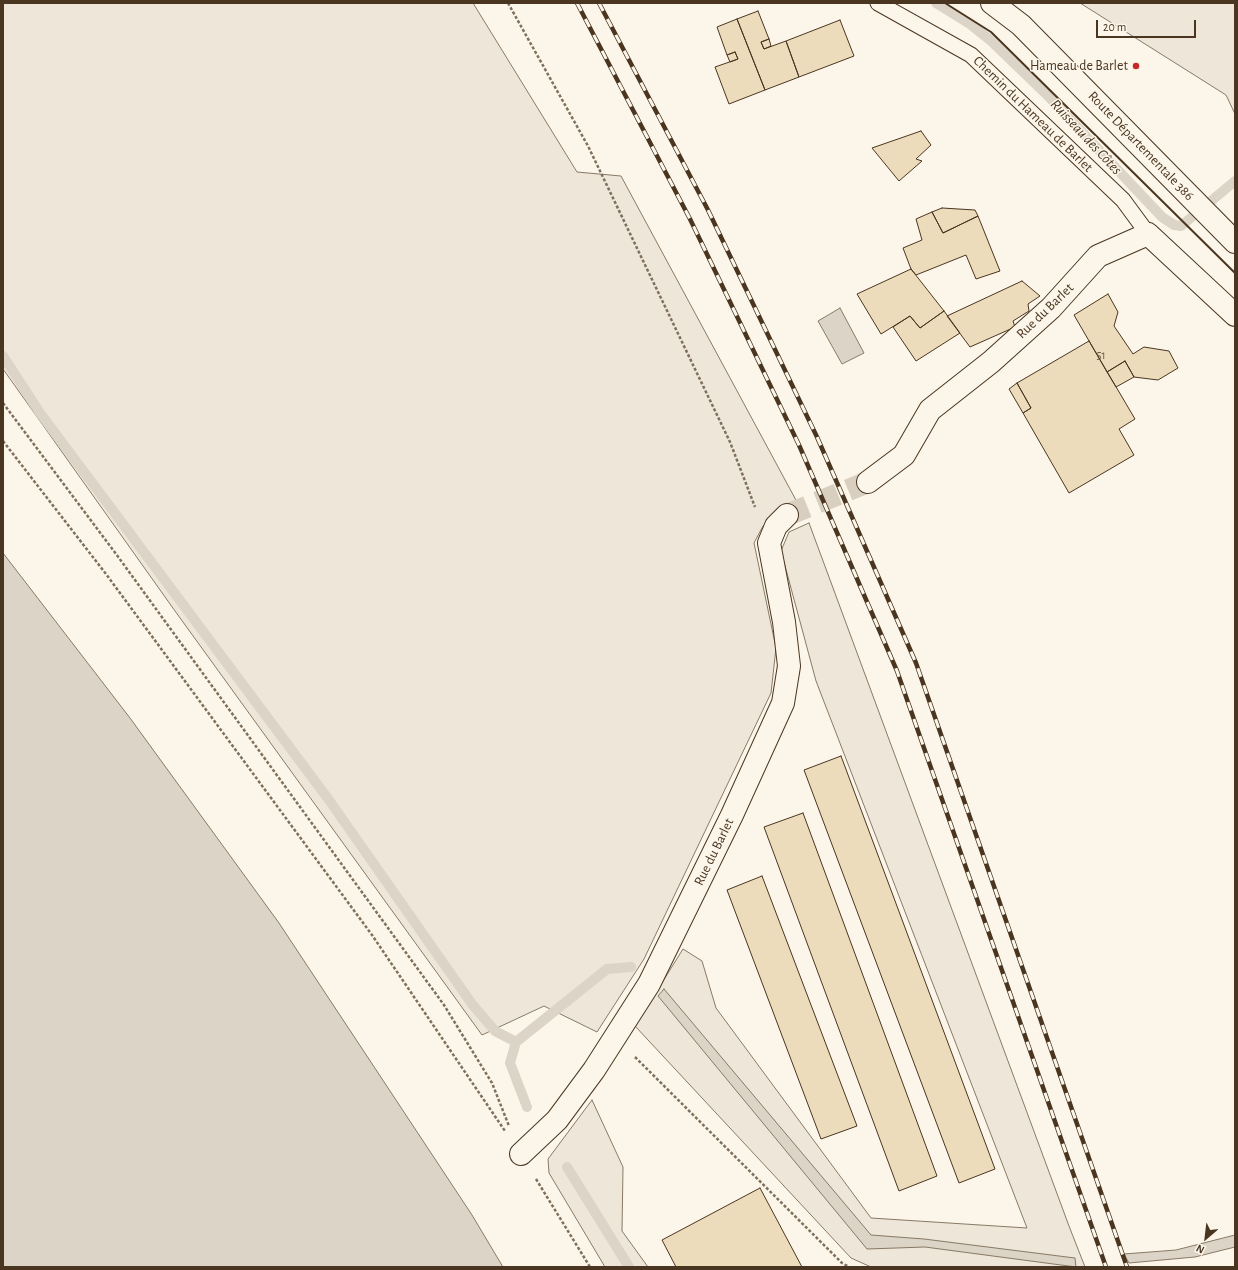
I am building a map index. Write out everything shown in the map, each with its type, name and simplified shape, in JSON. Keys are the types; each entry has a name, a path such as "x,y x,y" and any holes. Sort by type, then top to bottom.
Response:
{"street":[{"name":"Route Départementale 386","path":"992,3 1021,25 1235,242"},
{"path":"1148,234 1235,315"},
{"name":"Rue du Barlet","path":"868,482 904,455 930,410 991,362 1051,308 1098,256 1148,234"},
{"path":"769,543 776,526 787,515"},
{"name":"Rue du Barlet","path":"521,1154 557,1120 594,1070 649,984 732,815 783,703 789,666 784,622 769,543"}],"lane":[{"name":"Chemin du Hameau de Barlet","path":"878,3 971,55 1123,200 1148,234"}],"path":[{"path":"508,3 588,146 730,442 769,543"},
{"path":"3,403 119,558 444,1005 492,1083 521,1154"},
{"path":"3,441 106,574 372,935 521,1154 590,1267"},
{"path":"615,1037 842,1263 848,1267"}],"shaded area":[{"path":"3,3 473,3 577,172 621,176 797,502 763,526 754,543 776,648 771,693 644,959 597,1032 544,1006 482,1035 175,611 3,369"},
{"path":"1080,3 1235,3 1235,114 1226,95"},
{"path":"840,308 864,353 842,364 818,321"},
{"path":"809,523 1085,1267 871,1267 851,1258 635,1026 683,949 702,961 716,1008 871,1218 1027,1228 816,681 781,551 789,532"},
{"path":"3,553 130,718 279,923 472,1215 503,1267 3,1267"},
{"path":"664,989 871,1235 924,1239 1075,1258 1076,1267 925,1247 867,1249 658,996"},
{"path":"592,1100 623,1167 622,1231 648,1267 605,1267 549,1173 548,1159"},
{"path":"1235,1235 1235,1247 1195,1257 1129,1263 1124,1254 1176,1250"}],"building":[{"path":"758,11 769,39 761,42 764,49 786,41 799,77 765,90 737,19"},
{"path":"737,19 765,90 729,104 715,67 738,59 735,52 727,55 717,27"},
{"path":"840,20 854,56 799,77 786,41"},
{"path":"769,39 771,46 764,49 761,42"},
{"path":"735,52 738,59 730,62 727,55"},
{"path":"921,131 931,145 916,159 922,161 899,181 872,148"},
{"path":"942,208 975,210 978,216 943,233 932,212"},
{"path":"932,212 943,233 978,216 1000,271 976,279 966,255 916,275 911,269 903,248 922,240 916,219"},
{"path":"911,269 944,311 920,328 910,316 881,334 857,294"},
{"path":"1022,281 1040,296 1028,304 1029,311 1013,321 1015,327 970,347 947,316"},
{"path":"1108,294 1118,312 1114,326 1133,354 1144,347 1169,351 1178,368 1158,380 1134,377 1125,361 1107,372 1074,315"},
{"path":"944,311 960,333 916,361 893,327 910,316 920,328"},
{"path":"1089,341 1135,419 1119,429 1134,455 1069,493 1023,413 1031,408 1017,383"},
{"path":"1125,361 1134,377 1116,387 1107,372"},
{"path":"1017,383 1031,408 1023,413 1009,389"},
{"path":"841,756 995,1169 959,1183 804,770"},
{"path":"803,813 937,1176 899,1191 764,827"},
{"path":"762,876 857,1126 821,1139 727,890"},
{"path":"760,1188 802,1267 676,1267 662,1240"}],"waterway":[{"name":"Ruisseau des Côtes","path":"936,3 970,24 990,40 1048,96 1162,217 1174,225 1181,226 1235,181"},
{"path":"3,356 40,413 329,800 472,1004 495,1031 516,1042"},
{"path":"527,1107 510,1063 516,1042 607,969 631,967"},
{"path":"567,1167 629,1267"}],"tunnel":[{"path":"787,515 868,482"}],"railway":[{"path":"577,3 690,219 799,445 897,671 1106,1267"},
{"path":"599,3 708,210 817,437 916,663 1127,1267"}],"wall":[{"path":"945,3 991,32 1235,273"}],"place":[{"name":"Hameau de Barlet","path":"1136,66"}]}
